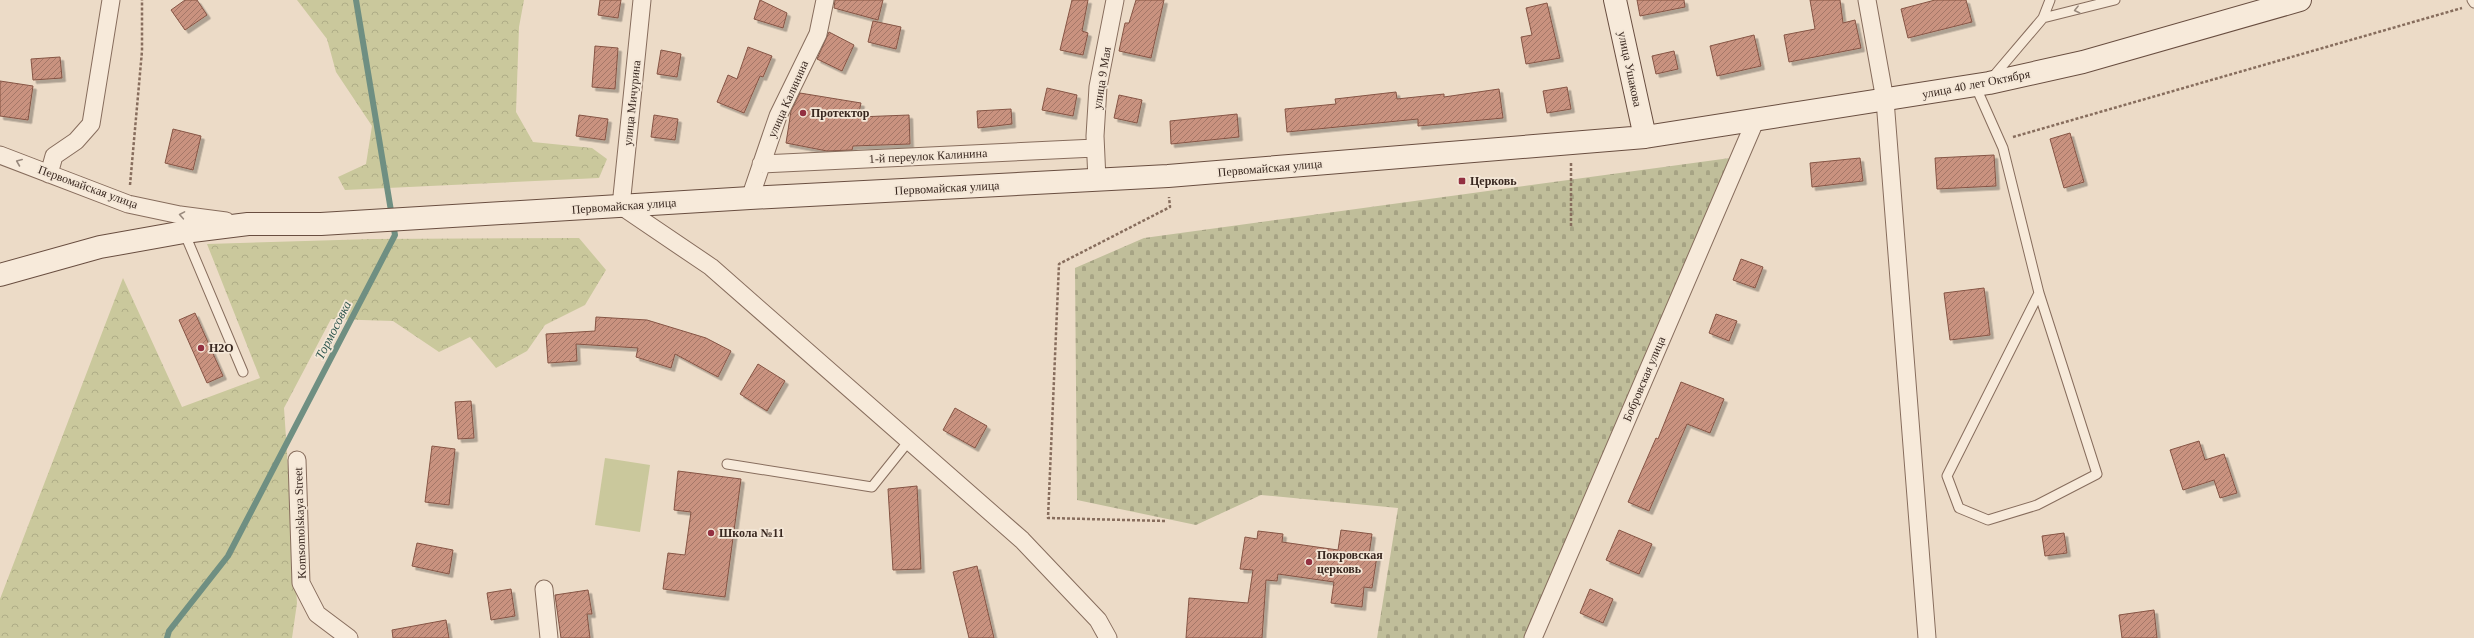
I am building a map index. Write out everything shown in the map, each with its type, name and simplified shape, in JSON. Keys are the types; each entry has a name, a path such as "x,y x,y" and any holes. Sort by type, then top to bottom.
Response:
{"main road":[{"name":"улица Ушакова","path":"1615,0 1645,137"},
{"name":"улица 40 лет Октября","path":"1645,137 1982,84 2083,62 2300,0"},
{"name":"Первомайская улица","path":"0,275 100,247 184,232 248,224 321,224 750,198 1168,176 1645,137"}],"street":[{"path":"49,174 54,156 76,140 91,124 111,0"},
{"name":"улица Мичурина","path":"621,206 642,0"},
{"name":"улица Калинина","path":"750,198 778,116 818,34 825,0"},
{"name":"улица 9 Мая","path":"1097,180 1095,148 1098,87 1116,0"},
{"path":"1867,0 1886,100 1927,638"},
{"name":"Бобровская улица","path":"1533,638 1756,119"},
{"name":"1-й переулок Калинина","path":"761,164 1095,148"},
{"name":"Первомайская улица","path":"0,155 128,204 180,215 248,224"},
{"path":"621,206 667,235 711,267 908,442 1022,540 1098,620 1108,638"},
{"name":"Komsomolskaya Street","path":"297,460 301,583 317,614 349,638"},
{"path":"544,589 549,638"}],"lane":[{"path":"2039,293 1947,476 1959,508 1988,520 2037,505 2097,474 2039,293 2000,141 1982,84 2043,18 2050,0"},
{"path":"2043,18 2115,0"},
{"path":"184,232 243,372"},
{"path":"727,464 872,487 908,442"}],"path":[{"path":"128,204 142,51 142,0"},
{"path":"2000,141 2471,3"},
{"path":"1570,144 1571,226"},
{"path":"1165,521 1048,518 1059,264 1170,207 1168,176"}],"green space":[{"path":"297,0 524,0 519,27 516,112 533,142 592,148 607,159 599,178 345,190 338,177 366,164 372,126 336,72 327,39"},
{"path":"1730,158 1527,638 1377,638 1398,508 1261,495 1196,525 1077,500 1075,268 1144,238"},
{"path":"579,238 606,270 585,305 545,325 527,351 496,368 470,337 439,352 393,321 331,319 284,408 297,603 292,638 0,638 0,599 123,278 182,407 260,378 207,244 373,239"},
{"path":"605,458 650,465 640,532 595,525"}],"building":[{"path":"185,0 197,0 207,15 185,30 171,10"},
{"path":"600,0 621,0 618,18 598,15"},
{"path":"760,0 787,13 783,28 754,19"},
{"path":"835,0 883,0 878,20 834,8"},
{"path":"1072,0 1088,0 1082,31 1088,33 1083,55 1060,50"},
{"path":"1136,0 1164,0 1151,58 1119,51 1125,23 1129,23"},
{"path":"1637,0 1684,0 1685,7 1640,16"},
{"path":"1810,0 1840,0 1843,23 1855,20 1861,48 1789,62 1784,35 1815,29"},
{"path":"1935,0 1966,0 1972,22 1908,38 1901,9"},
{"path":"1547,3 1560,58 1526,64 1521,37 1532,35 1526,8"},
{"path":"873,21 901,27 896,49 868,42"},
{"path":"829,32 854,45 842,71 817,59"},
{"path":"1754,35 1761,66 1717,76 1710,46"},
{"path":"595,46 618,48 615,89 592,87"},
{"path":"748,47 772,56 763,77 760,76 744,113 717,102 728,75 737,79"},
{"path":"661,50 681,54 677,77 657,74"},
{"path":"1674,51 1678,69 1656,74 1652,56"},
{"path":"60,57 62,78 33,80 31,59"},
{"path":"0,81 33,86 28,120 0,116"},
{"path":"1567,87 1571,109 1547,113 1543,91"},
{"path":"1047,88 1077,95 1073,116 1042,110"},
{"path":"1499,89 1503,118 1418,126 1418,119 1287,132 1285,109 1336,104 1335,99 1396,92 1397,99 1444,94 1444,97"},
{"path":"800,93 861,103 858,117 909,115 910,144 853,146 852,150 827,151 786,143 791,111"},
{"path":"1119,95 1142,100 1137,123 1114,118"},
{"path":"1011,109 1012,124 978,128 977,111"},
{"path":"1237,114 1239,137 1171,144 1170,121"},
{"path":"579,115 608,119 605,140 576,136"},
{"path":"654,115 678,119 675,140 651,137"},
{"path":"173,129 201,136 193,170 165,163"},
{"path":"2070,133 2084,182 2064,188 2050,139"},
{"path":"1994,155 1996,186 1937,189 1935,158"},
{"path":"1860,158 1863,181 1812,187 1810,163"},
{"path":"1741,259 1763,267 1755,288 1733,280"},
{"path":"1984,288 1990,335 1950,340 1944,293"},
{"name":"H2O","path":"195,313 223,376 207,383 179,320"},
{"path":"1716,314 1737,321 1729,341 1709,333"},
{"path":"596,317 647,320 706,338 731,351 718,377 675,354 671,368 636,357 638,348 576,344 577,361 548,363 546,334 595,331"},
{"path":"758,364 785,381 767,411 740,394"},
{"path":"1681,382 1724,399 1710,433 1687,424 1649,511 1628,502 1656,438 1658,439"},
{"path":"471,401 474,438 458,439 455,402"},
{"path":"955,408 987,426 975,448 943,430"},
{"path":"2199,441 2205,460 2224,454 2237,493 2220,498 2214,480 2183,490 2170,450"},
{"path":"432,446 455,449 449,505 425,502"},
{"name":"Школа №11","path":"678,471 741,479 725,597 663,589 668,553 685,555 691,512 674,510"},
{"path":"917,486 921,569 893,570 888,489"},
{"name":"Покровская церковь","path":"1341,530 1372,534 1369,555 1377,556 1372,588 1364,587 1362,607 1331,603 1334,582 1278,574 1277,581 1266,580 1262,638 1186,638 1189,598 1248,603 1253,570 1240,569 1245,537 1257,539 1258,531 1283,534 1282,542 1338,550"},
{"path":"1619,530 1652,544 1639,574 1606,560"},
{"path":"2064,533 2067,553 2045,556 2042,536"},
{"path":"417,543 453,550 449,574 412,566"},
{"path":"977,566 994,638 969,638 953,572"},
{"path":"511,589 515,616 491,620 487,593"},
{"path":"1590,589 1613,599 1603,623 1580,613"},
{"path":"588,590 592,614 587,614 590,638 561,638 555,595"},
{"path":"2154,610 2157,638 2122,638 2119,615"},
{"path":"446,620 449,638 393,638 392,630"}],"waterway":[{"name":"Тормосовка","path":"167,638 169,631 228,556 395,235 356,0"}],"place":[{"name":"Протектор","path":"803,113"},
{"name":"Церковь","path":"1462,181"},
{"name":"H2O","path":"201,348"},
{"name":"Школа №11","path":"711,533"},
{"name":"Покровская церковь","path":"1309,562"}]}
